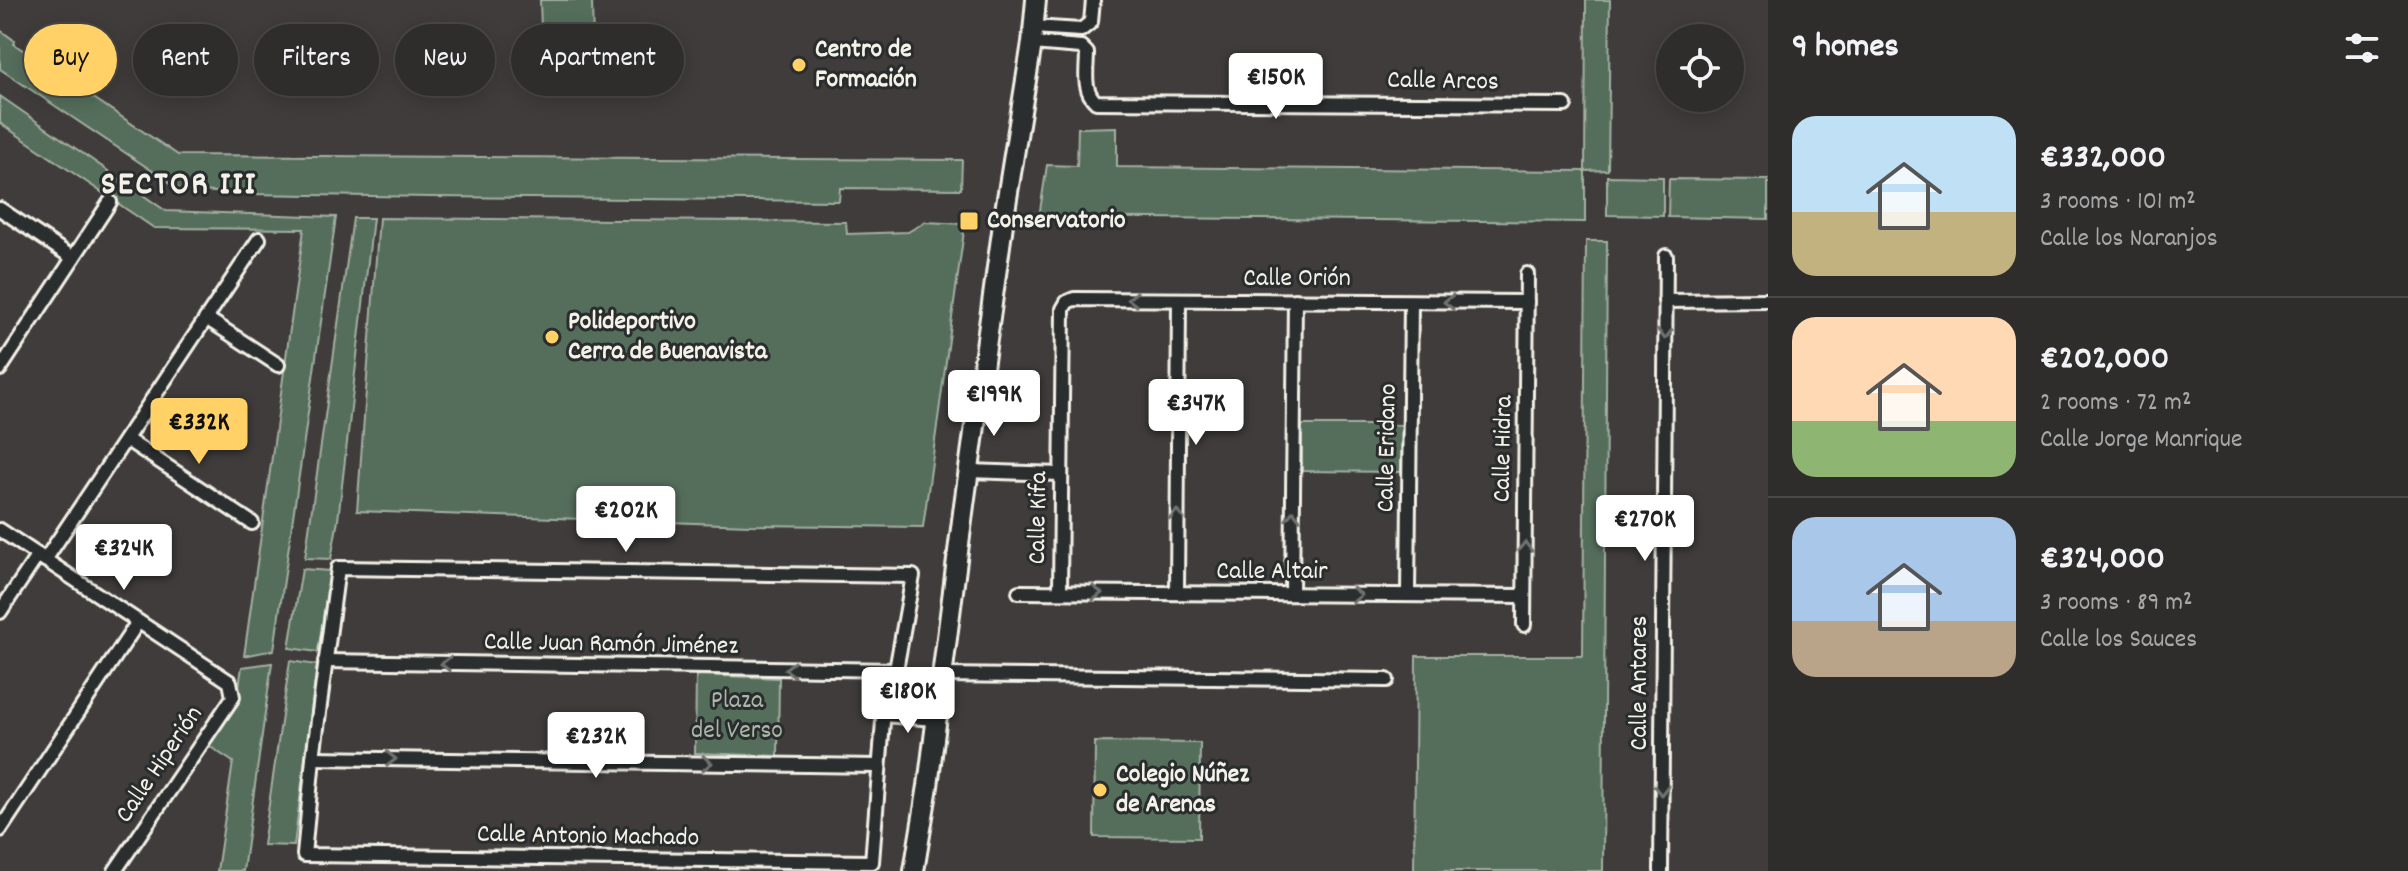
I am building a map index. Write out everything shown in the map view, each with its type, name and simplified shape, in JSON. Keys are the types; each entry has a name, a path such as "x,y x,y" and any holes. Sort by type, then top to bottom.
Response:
{"street":[{"path":"914,871 1036,0"},
{"path":"1033,35 1081,30 1091,22 1093,0"},
{"name":"Calle Arcos","path":"1033,35 1081,47 1087,53 1087,87 1090,97 1096,102 1565,105"},
{"path":"0,369 110,202"},
{"path":"0,209 73,258"},
{"path":"0,612 126,439 259,239"},
{"name":"Calle Antares","path":"1661,871 1666,256"},
{"name":"Calle Hidra","path":"1524,625 1527,274"},
{"name":"Calle Orión","path":"1067,302 1074,299 1527,302"},
{"path":"1177,593 1179,300"},
{"path":"1292,594 1295,300"},
{"path":"1665,301 1768,300"},
{"name":"Calle Kifa","path":"1060,592 1063,309 1067,302"},
{"name":"Calle Eridano","path":"1408,595 1411,302"},
{"path":"206,318 278,365"},
{"path":"126,439 252,523"},
{"path":"969,471 1061,474"},
{"path":"0,530 138,622 0,830"},
{"path":"338,568 913,576 896,670 886,683 879,766 313,758 338,568"},
{"name":"Calle Altair","path":"1019,592 1524,596"},
{"name":"Calle Hiperión","path":"115,871 233,697 230,682 138,622"},
{"name":"Calle Juan Ramón Jiménez","path":"325,661 896,670"},
{"path":"942,675 1387,680"},
{"path":"884,715 935,719"},
{"name":"Calle Antonio Machado","path":"313,758 304,855 872,862 879,766"}],"green space":[{"path":"540,0 592,0 593,24 541,24"},
{"path":"1586,0 1610,0 1608,170 1585,171"},
{"path":"0,30 24,51 24,85 0,69"},
{"path":"0,96 166,211 336,217 274,650 244,656 304,229 154,228 0,123"},
{"path":"40,96 91,96 178,155 962,160 961,189 840,188 839,201 250,194 181,190"},
{"path":"1117,127 1117,167 1585,171 1585,222 1039,217 1047,165 1077,166 1078,128"},
{"path":"1607,176 1663,177 1663,216 1607,215"},
{"path":"1669,179 1768,180 1768,219 1668,217"},
{"path":"353,218 373,218 338,520 331,559 305,558"},
{"path":"379,218 846,222 847,234 908,232 925,222 965,224 923,527 750,525 357,511"},
{"path":"1586,241 1607,241 1603,871 1414,871 1416,656 1583,656"},
{"path":"1302,425 1402,425 1401,472 1302,471"},
{"path":"302,569 330,571 318,652 289,648"},
{"path":"290,661 317,665 294,846 263,845"},
{"path":"272,663 243,871 217,871 233,762 209,746 236,706 242,667"},
{"name":"Plaza del Verso","path":"696,675 779,678 778,756 695,753"},
{"path":"1095,742 1200,743 1199,838 1094,837"}],"place":[{"name":"Centro de Formación","path":"799,65"},
{"name":"Conservatorio","path":"969,221"},
{"name":"Polideportivo Cerra de Buenavista","path":"552,337"},
{"name":"Colegio Núñez de Arenas","path":"1100,790"}],"district":[{"name":"SECTOR III","path":"179,186"}]}
